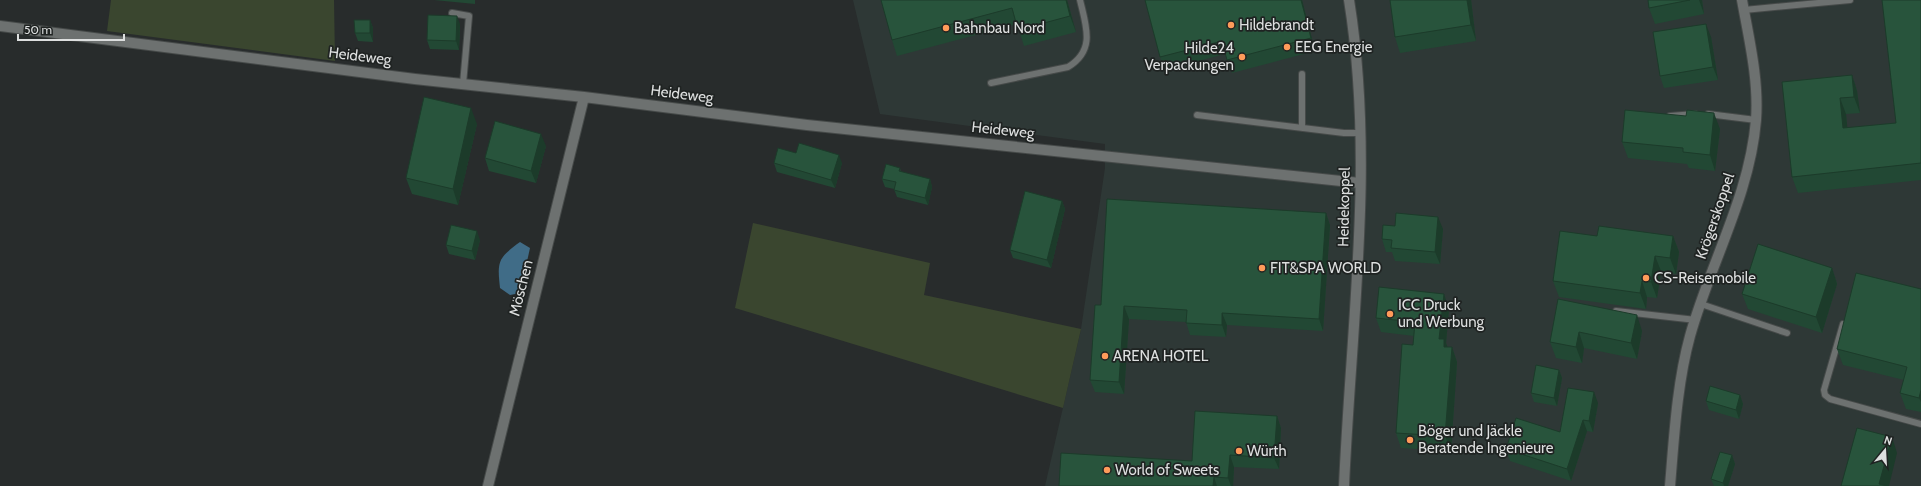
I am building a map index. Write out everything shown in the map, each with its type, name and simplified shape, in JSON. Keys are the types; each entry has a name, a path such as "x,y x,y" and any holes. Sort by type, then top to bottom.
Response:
{"street":[{"name":"Heidekoppel","path":"1344,486 1357,291 1360,183 1360,103 1349,0"},
{"name":"Krögerskoppel","path":"1670,486 1678,401 1690,337 1732,219 1749,162 1756,120 1756,91 1742,0"},
{"name":"Heideweg","path":"0,26 807,125 1360,183"},
{"name":"Möschen","path":"488,486 584,97"}],"lane":[{"path":"991,83 1068,67 1076,62 1084,52 1087,43 1085,22 1080,0"},
{"path":"1744,10 1850,0"},
{"path":"452,13 470,16 463,84"},
{"path":"1302,74 1302,128"},
{"path":"1663,117 1702,113 1756,120"},
{"path":"1197,115 1360,134"},
{"path":"1701,304 1787,333"},
{"path":"1612,311 1696,320"},
{"path":"1846,315 1824,390 1825,395 1830,398 1921,424"}],"shaded area":[{"path":"853,0 1921,0 1921,486 1045,486 1081,329 1105,168 1105,144 880,114"}],"green space":[{"path":"111,0 334,0 335,61 107,31"},
{"path":"753,223 930,263 924,295 1081,329 1063,408 735,308"}],"water":[{"path":"520,242 530,248 520,293 510,295 500,288 499,266 503,256"}],"building":[{"path":"881,0 1066,0 1070,16 1018,30 1012,8 892,40"},
{"name":"Hildebrandt","path":"1145,0 1301,0 1311,38 1227,60 1222,41 1160,57"},
{"path":"1390,0 1467,0 1471,25 1395,37"},
{"path":"1648,0 1690,0 1649,8"},
{"path":"1882,0 1921,0 1921,163 1792,177 1782,82 1852,75 1854,97 1840,98 1843,128 1896,123"},
{"path":"428,15 457,16 456,41 427,40"},
{"path":"354,20 370,20 370,33 355,33"},
{"path":"1706,24 1713,67 1660,76 1653,32"},
{"path":"424,97 471,108 453,189 406,178"},
{"path":"1625,110 1686,116 1687,110 1714,113 1710,155 1683,152 1683,148 1622,142"},
{"path":"495,121 541,134 531,171 485,158"},
{"path":"799,143 839,155 831,180 774,163 778,148 796,153"},
{"path":"886,164 900,168 899,171 930,179 925,198 894,190 896,182 882,179"},
{"path":"1025,191 1062,201 1047,260 1010,250"},
{"path":"1107,199 1326,213 1319,319 1222,313 1222,325 1186,323 1187,310 1124,306 1119,382 1090,380 1095,305 1101,305"},
{"path":"1396,213 1438,217 1435,252 1391,248 1392,240 1382,239 1383,225 1395,226"},
{"path":"451,225 477,231 472,251 446,245"},
{"path":"1599,226 1673,236 1670,258 1655,256 1651,282 1642,281 1640,293 1553,281 1560,231 1597,236"},
{"path":"1758,244 1832,268 1816,317 1742,294"},
{"path":"1856,273 1921,289 1921,390 1919,398 1900,393 1907,367 1837,349"},
{"path":"1379,287 1444,294 1439,339 1444,339 1444,347 1452,347 1445,436 1396,433 1402,344 1413,345 1415,322 1376,318"},
{"path":"1558,299 1637,315 1631,343 1579,332 1576,347 1550,342"},
{"path":"1536,365 1559,370 1554,398 1531,393"},
{"path":"1710,386 1740,395 1736,410 1706,401"},
{"path":"1568,388 1594,392 1589,421 1583,420 1567,469 1506,449 1516,418 1560,432"},
{"path":"1195,411 1277,416 1274,458 1230,455 1228,478 1214,477 1213,486 1059,486 1061,453 1192,461"},
{"path":"1857,428 1892,437 1879,484 1887,486 1841,486"},
{"path":"1720,452 1732,455 1723,483 1711,479"}],"place":[{"name":"Hildebrandt","path":"1231,25"},
{"name":"Bahnbau Nord","path":"946,28"},
{"name":"EEG Energie","path":"1287,47"},
{"name":"Hilde24 Verpackungen","path":"1242,57"},
{"name":"FIT&SPA WORLD","path":"1262,268"},
{"name":"CS-Reisemobile","path":"1646,278"},
{"name":"ICC Druck und Werbung","path":"1390,314"},
{"name":"ARENA HOTEL","path":"1105,356"},
{"name":"Böger und Jäckle Beratende Ingenieure","path":"1410,440"},
{"name":"Würth","path":"1239,451"},
{"name":"World of Sweets","path":"1107,470"}]}
